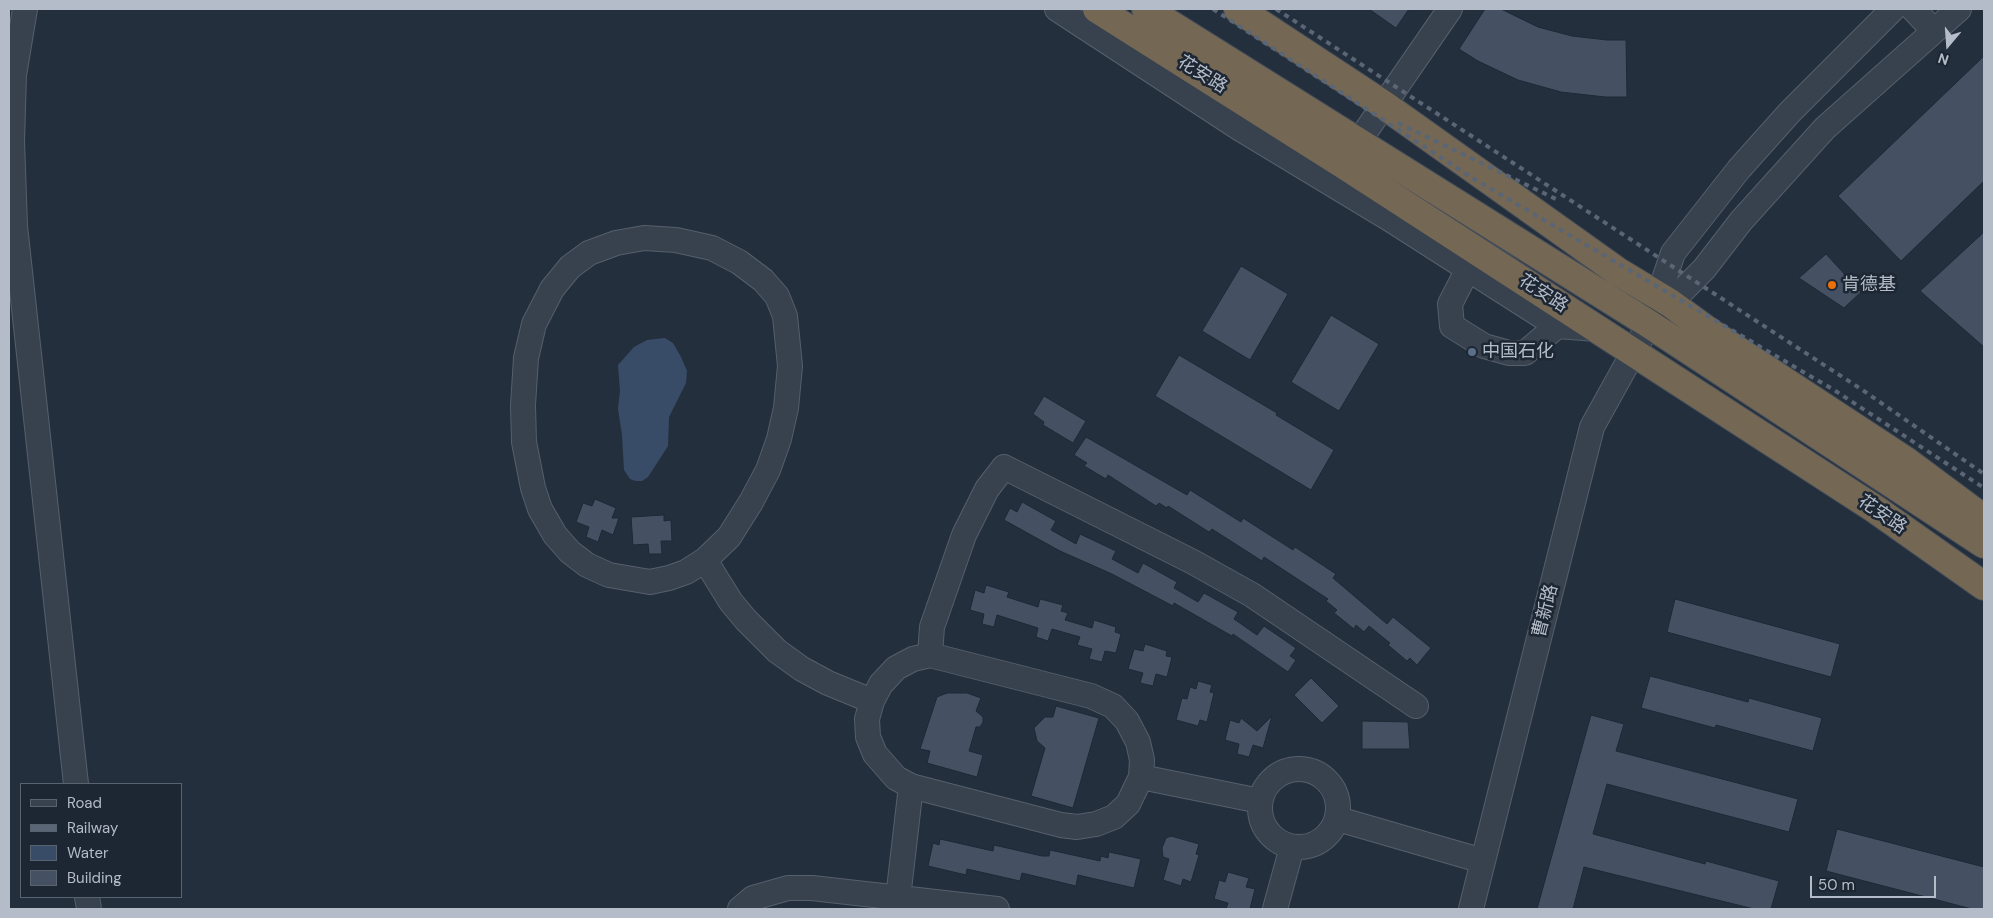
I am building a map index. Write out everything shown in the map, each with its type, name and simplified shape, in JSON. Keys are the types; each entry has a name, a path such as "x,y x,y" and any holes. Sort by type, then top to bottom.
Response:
{"highway":[{"name":"花安路","path":"1097,9 1347,167 1875,509 1984,586"},
{"name":"花安路","path":"1146,9 1649,324 1984,544"},
{"path":"1238,9 1384,105 1617,271 1664,300 1906,461 1984,519"}],"street":[{"path":"25,9 14,75 12,141 15,226 76,783"},
{"path":"1057,9 1239,128 1557,326 1597,329"},
{"path":"1361,138 1450,9"},
{"path":"1664,300 1673,253 1739,169 1790,112 1893,9"},
{"path":"1913,9 1934,31"},
{"name":"曹新路","path":"1472,909 1592,427 1664,300 1704,269 1741,221 1825,128 1958,9"},
{"path":"644,238 676,240 712,248 739,262 763,280 777,296 785,316 790,366 786,408 779,439 768,470 751,502 728,537 705,560 677,575 650,582 609,576 587,565 570,552 555,535 540,509 532,488 524,442 522,405 526,358 534,324 552,289 570,268 589,254 616,243 644,238"},
{"path":"1468,269 1450,304 1452,326 1484,346 1509,353 1525,353 1557,326"},
{"path":"930,655 932,627 964,535 987,490 1004,467 1193,562 1252,594 1416,706"},
{"path":"705,560 731,602 770,644 802,669 828,683 872,701"},
{"path":"930,655 1091,696 1113,706 1127,722 1138,742 1142,760 1141,777 1128,804 1114,817 1096,824 1077,827 1061,825 911,786 896,778 875,754 868,737 867,720 872,701 881,684 896,668 913,659 930,655"},
{"path":"1300,768 1317,773 1331,784 1338,801 1338,819 1331,832 1320,842 1306,847 1292,847 1277,841 1266,830 1260,816 1260,800 1268,784 1282,772 1300,768"},
{"path":"1141,777 1260,800"},
{"path":"898,898 911,786"},
{"path":"1338,819 1483,861"},
{"path":"1275,909 1292,847"},
{"path":"740,909 753,898 788,888 812,888 997,909"}],"water":[{"path":"665,338 673,343 681,357 687,371 686,383 669,417 668,446 648,477 642,481 636,481 630,479 624,470 618,409 620,391 618,365 634,347 647,340"}],"building":[{"path":"1369,9 1409,9 1396,28"},
{"path":"1485,9 1501,9 1538,27 1572,36 1626,40 1627,97 1605,97 1561,92 1518,80 1478,61 1459,49"},
{"path":"1984,56 1984,181 1901,261 1838,196"},
{"path":"1984,232 1984,347 1920,291"},
{"name":"肯德基","path":"1826,254 1861,292 1844,308 1799,278"},
{"path":"1241,266 1288,294 1250,360 1202,331"},
{"path":"1331,315 1379,344 1339,411 1291,382"},
{"path":"1179,355 1277,413 1276,415 1334,450 1311,490 1155,396"},
{"path":"1044,396 1086,421 1073,443 1043,425 1044,422 1033,414"},
{"path":"1086,437 1187,495 1190,490 1241,522 1243,518 1293,550 1295,547 1336,574 1333,578 1387,624 1393,617 1431,648 1417,665 1410,658 1407,661 1388,645 1390,643 1369,626 1364,632 1356,625 1354,629 1334,613 1337,610 1326,601 1328,599 1264,557 1262,561 1212,529 1209,532 1168,506 1167,508 1159,503 1156,506 1108,475 1106,479 1084,466 1087,463 1074,455"},
{"path":"595,499 616,508 612,518 619,518 613,535 602,530 598,542 586,537 589,527 576,522 583,503 592,506"},
{"path":"1022,502 1056,521 1051,530 1076,544 1080,534 1116,551 1112,559 1138,573 1143,563 1177,582 1174,588 1198,602 1204,593 1238,612 1234,619 1257,635 1264,626 1296,648 1290,656 1296,660 1288,672 1233,634 1232,636 1174,603 1173,606 1112,574 1060,551 1004,520 1010,508 1017,512"},
{"path":"664,515 664,521 671,520 672,541 661,541 662,554 649,554 648,544 633,545 631,517"},
{"path":"986,585 1009,592 1007,597 1038,607 1040,599 1063,605 1061,611 1068,613 1065,620 1092,628 1094,620 1116,627 1115,632 1121,634 1116,653 1105,651 1102,662 1089,659 1092,649 1077,645 1080,637 1052,629 1048,641 1036,637 1038,628 997,615 994,627 982,624 984,614 970,610 975,590 984,593"},
{"path":"1675,599 1840,644 1831,677 1667,632"},
{"path":"1145,644 1167,651 1166,656 1172,657 1167,677 1156,674 1153,686 1140,683 1143,673 1128,669 1134,649 1143,651"},
{"path":"1650,676 1748,702 1749,698 1822,718 1813,751 1716,725 1715,728 1641,708"},
{"path":"1311,678 1339,706 1322,723 1294,695"},
{"path":"1198,681 1212,685 1210,692 1214,693 1207,722 1200,720 1198,726 1176,720 1182,698 1187,699 1190,687 1196,689"},
{"path":"947,693 967,693 981,698 976,711 983,717 983,722 980,727 976,727 969,751 983,755 977,777 927,763 930,751 920,749 937,697"},
{"path":"1056,706 1099,718 1073,808 1031,796 1045,748 1037,741 1034,728 1045,717 1053,717"},
{"path":"1591,715 1624,724 1616,751 1798,799 1789,832 1607,784 1593,834 1705,864 1706,861 1779,881 1771,909 1754,909 1584,867 1573,909 1537,909"},
{"path":"1272,716 1263,748 1253,745 1249,757 1237,754 1239,744 1225,740 1230,720 1239,723 1241,718 1257,731"},
{"path":"1362,721 1408,722 1410,749 1362,749"},
{"path":"1837,829 1984,867 1984,909 1972,909 1826,871"},
{"path":"1171,836 1199,844 1196,854 1199,855 1191,882 1183,879 1181,886 1163,880 1169,859 1163,857 1162,848 1166,838"},
{"path":"940,839 993,851 994,845 1042,856 1049,856 1050,850 1100,861 1101,856 1108,858 1109,852 1141,859 1134,888 1078,875 1076,886 1022,873 1020,881 967,869 966,875 928,866 933,843 939,845"},
{"path":"1228,872 1249,878 1246,887 1255,889 1250,909 1226,909 1228,903 1214,899 1219,880 1225,882"}],"railway":[{"path":"1213,9 1474,179 1834,390 1984,488"},
{"path":"1276,9 1861,389 1984,474"},
{"path":"1398,123 1556,199"}],"place":[{"name":"肯德基","path":"1832,285"},
{"name":"中国石化","path":"1472,352"}]}
